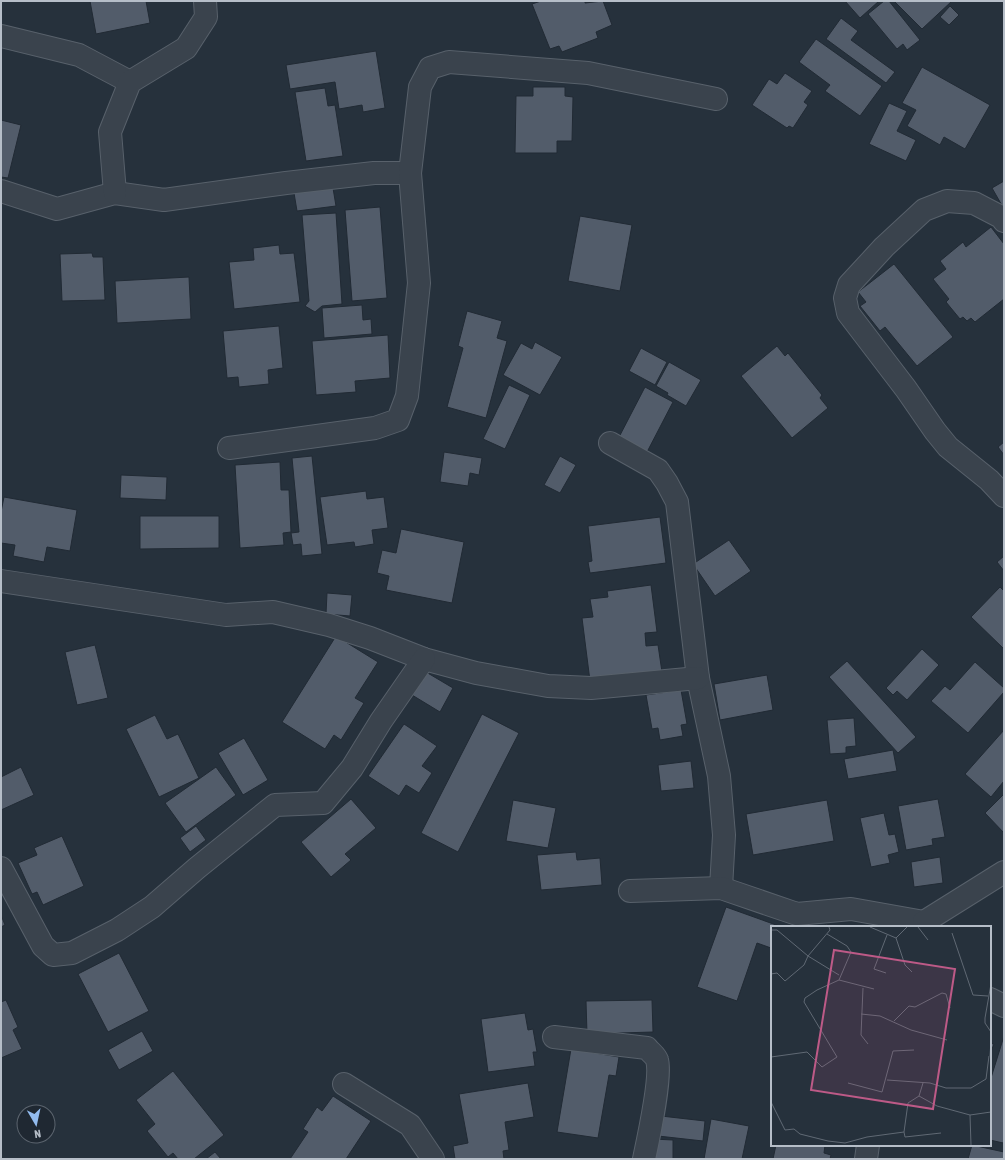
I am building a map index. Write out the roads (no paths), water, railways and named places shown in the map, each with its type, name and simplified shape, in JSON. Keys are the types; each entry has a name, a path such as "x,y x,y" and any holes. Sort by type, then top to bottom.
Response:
{"street":[{"path":"115,193 110,132 130,82 186,48 206,17 206,1"},
{"path":"1,36 79,55 130,82"},
{"path":"229,448 375,428 398,420 407,396 419,283 410,173 420,86 430,68 449,62 588,73 716,99"},
{"path":"1,190 57,209 115,193 164,200 286,183 374,173 410,173"},
{"path":"1004,221 1001,217 974,203 947,201 924,210 884,247 849,285 845,298 848,313 906,389 935,431 948,447 989,480 1004,496"},
{"path":"610,443 658,470 668,483 677,502 698,678 719,776 724,835 721,888"},
{"path":"1,581 226,615 273,612 329,625 370,638 424,659 476,673 548,686 591,688 698,678"},
{"path":"1,868 43,946 53,955 72,952 117,930 152,907 197,868 275,805 323,803 352,768 381,721 424,659"},
{"path":"630,891 721,888 797,914 851,909 924,925 1004,872"},
{"path":"991,1000 1004,1006"},
{"path":"554,1038 647,1048 657,1059 658,1071 653,1110 644,1159"},
{"path":"344,1084 410,1124 433,1159"},
{"path":"866,1159 868,1146"}]}
